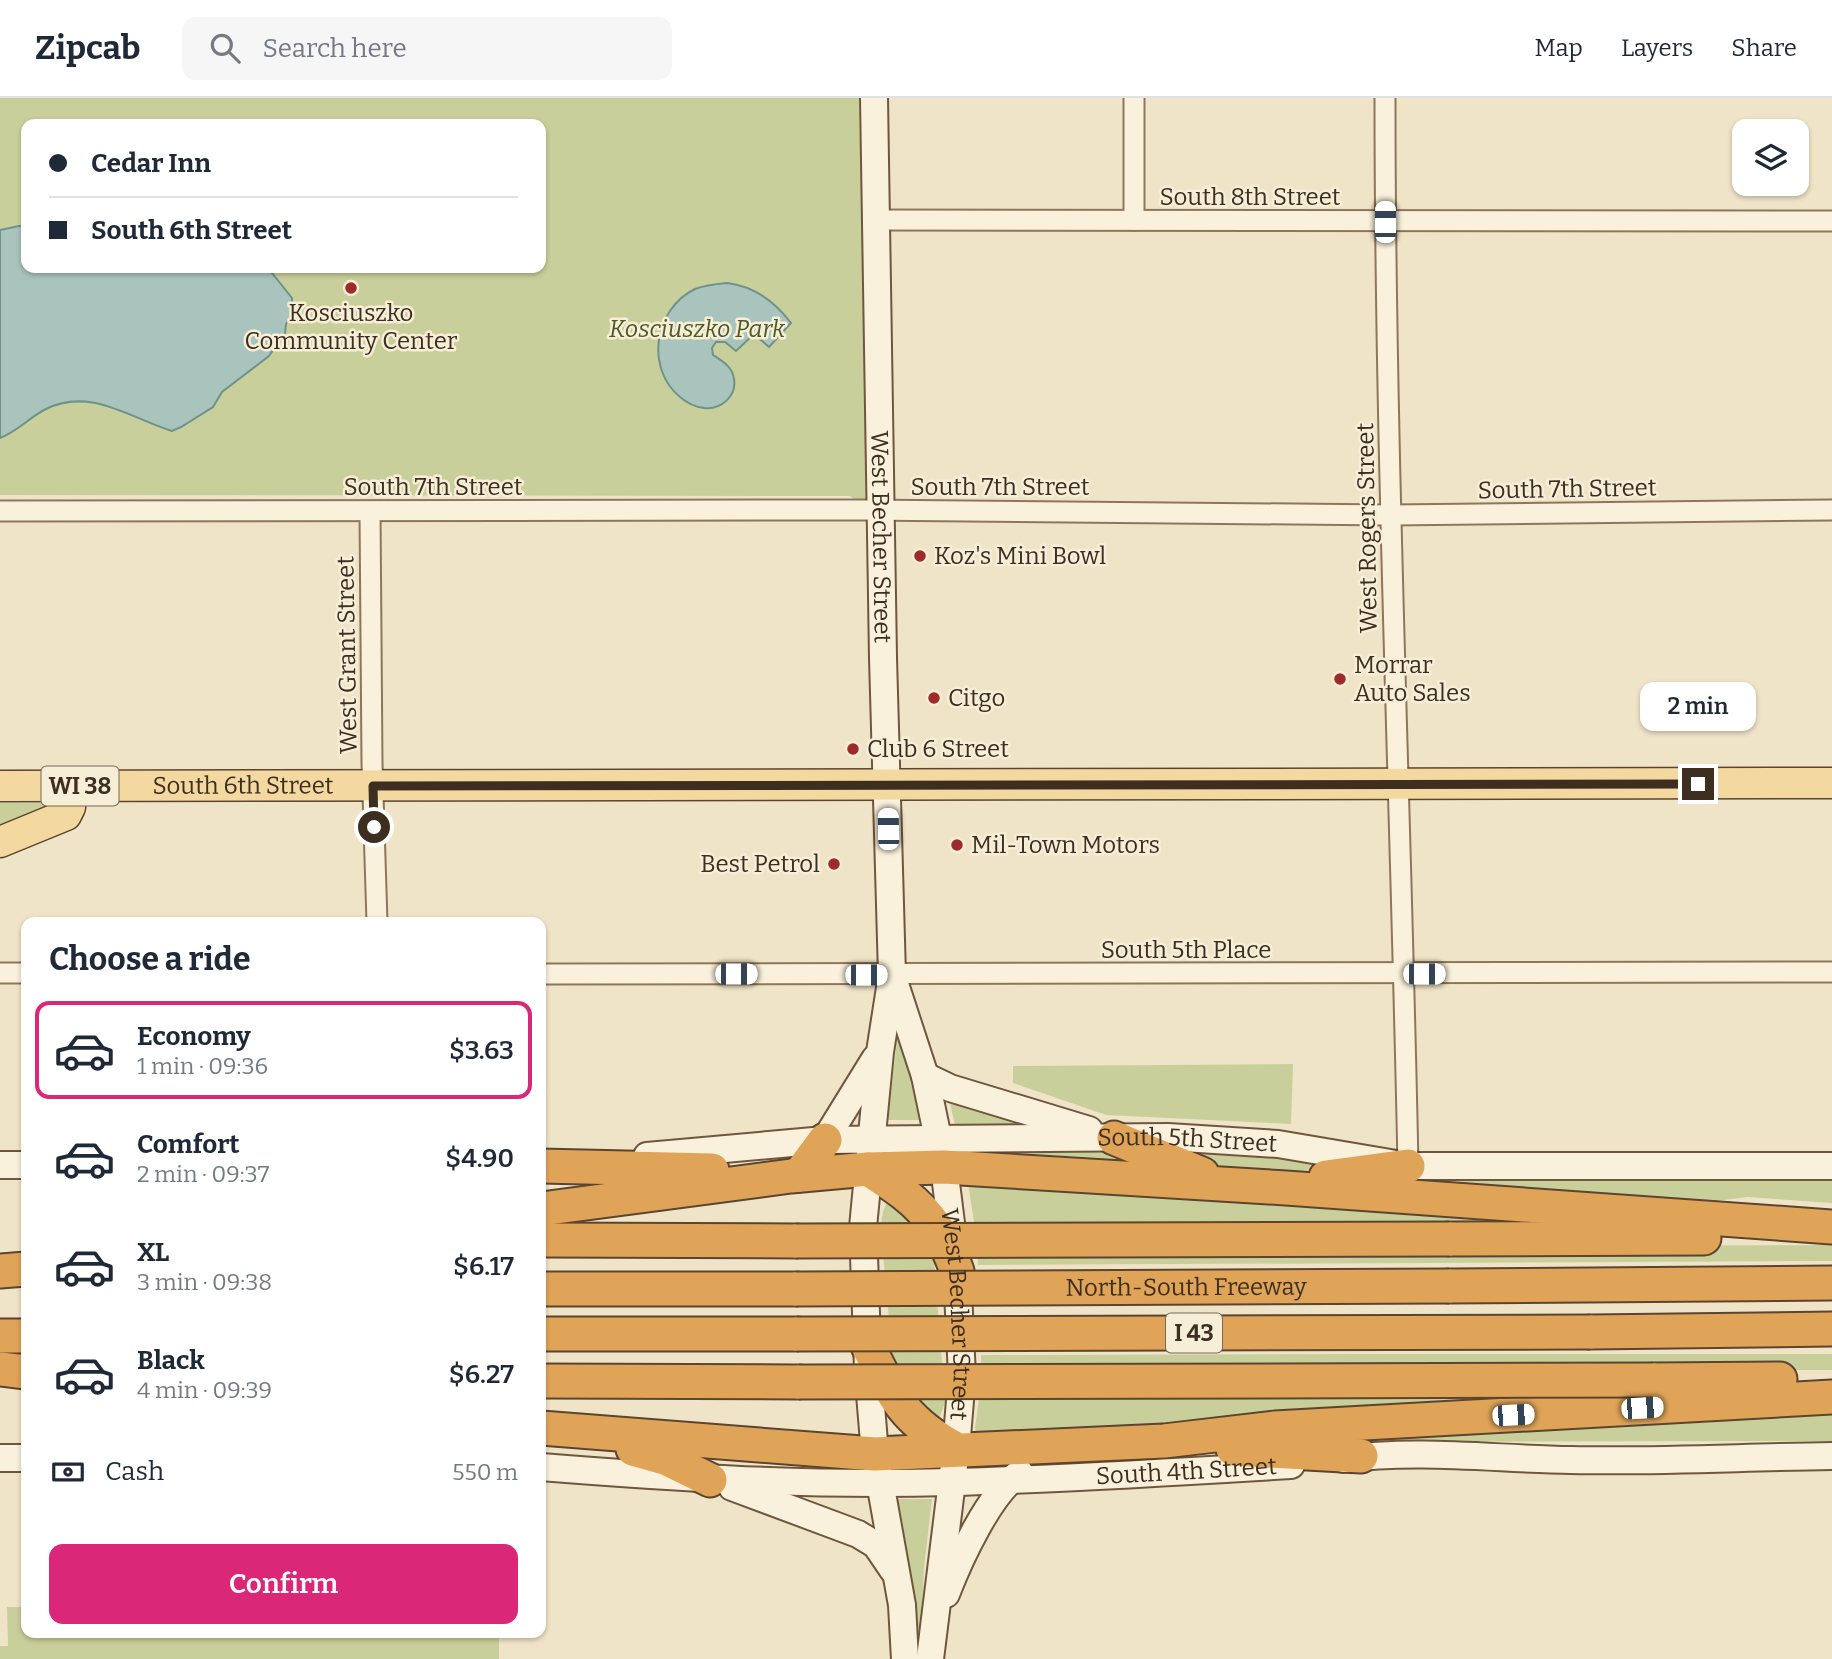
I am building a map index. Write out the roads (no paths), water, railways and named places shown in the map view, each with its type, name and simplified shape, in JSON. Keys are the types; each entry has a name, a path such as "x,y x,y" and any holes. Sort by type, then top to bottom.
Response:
{"highway":[{"path":"1114,1138 1227,1184"},
{"path":"795,1175 825,1140"},
{"path":"546,1208 795,1175 869,1154 941,1153 1227,1184 1832,1227"},
{"path":"869,1154 894,1185 924,1211 937,1228 957,1271"},
{"path":"546,1166 746,1170 795,1175"},
{"path":"1286,1188 1336,1175 1408,1166"},
{"path":"546,1240 1832,1236"},
{"path":"0,1271 21,1269"},
{"name":"North-South Freeway","path":"546,1289 1832,1283"},
{"path":"0,1285 21,1285"},
{"name":"North-South Freeway","path":"546,1334 1832,1329"},
{"path":"0,1336 21,1336"},
{"path":"868,1346 894,1398 916,1423 956,1449"},
{"path":"0,1369 21,1371"},
{"path":"553,1429 877,1468 956,1449 1164,1441 1275,1428 1411,1420 1648,1394 1832,1379"},
{"path":"546,1381 799,1382 1832,1397"},
{"path":"553,1429 665,1458 710,1480"},
{"path":"1164,1441 1227,1449 1361,1456"}],"main road":[{"name":"South 6th Street","path":"0,786 1832,783"},
{"name":"WI 38","path":"0,842 66,815 70,807 72,786"}],"street":[{"name":"West Becher Street","path":"874,98 883,658 892,975 880,1052 863,1227 877,1468 902,1605 905,1659"},
{"path":"1134,98 1134,220"},
{"name":"West Rogers Street","path":"1385,98 1390,515 1408,1166"},
{"name":"South 8th Street","path":"877,220 1832,221"},
{"name":"South 7th Street","path":"0,511 882,511 1390,515 1832,510"},
{"name":"West Grant Street","path":"370,512 377,917"},
{"name":"South 5th Place","path":"546,974 1832,972"},
{"path":"0,973 21,973"},
{"name":"West Becher Street","path":"892,975 925,1076 941,1153 957,1271 962,1376 956,1449 930,1659"},
{"path":"825,1140 880,1052"},
{"path":"925,1076 950,1088 1114,1138"},
{"name":"South 5th Street","path":"941,1153 1114,1138 1168,1138 1278,1144 1408,1166 1832,1166"},
{"path":"546,1166 825,1140 869,1154"},
{"path":"0,1165 21,1165"},
{"path":"933,1624 960,1559 1010,1479 1065,1445"},
{"name":"South 4th Street","path":"546,1467 710,1480 877,1468 951,1482 1158,1474 1297,1464 1361,1456 1574,1460 1832,1456"},
{"path":"0,1458 21,1458"},
{"path":"710,1480 858,1534 876,1545 897,1578"}],"water":[{"path":"21,226 21,273 272,273 292,298 292,315 286,324 285,333 269,356 222,392 213,407 172,431 110,407 78,401 46,409 0,438 0,230"},
{"path":"727,283 763,296 791,323 769,347 754,334 736,351 725,342 716,342 712,348 713,355 732,371 733,391 726,401 716,407 701,407 683,399 669,385 662,371 659,340 670,310 681,298 695,289"}],"place":[{"name":"Kosciuszko Community Center","path":"351,288"},
{"name":"Koz's Mini Bowl","path":"920,556"},
{"name":"Morrar Auto Sales","path":"1340,679"},
{"name":"Citgo","path":"934,698"},
{"name":"Club 6 Street","path":"853,749"},
{"name":"Mil-Town Motors","path":"957,845"},
{"name":"Best Petrol","path":"834,864"}],"park label":[{"name":"Kosciuszko Park","path":"697,329"}]}
